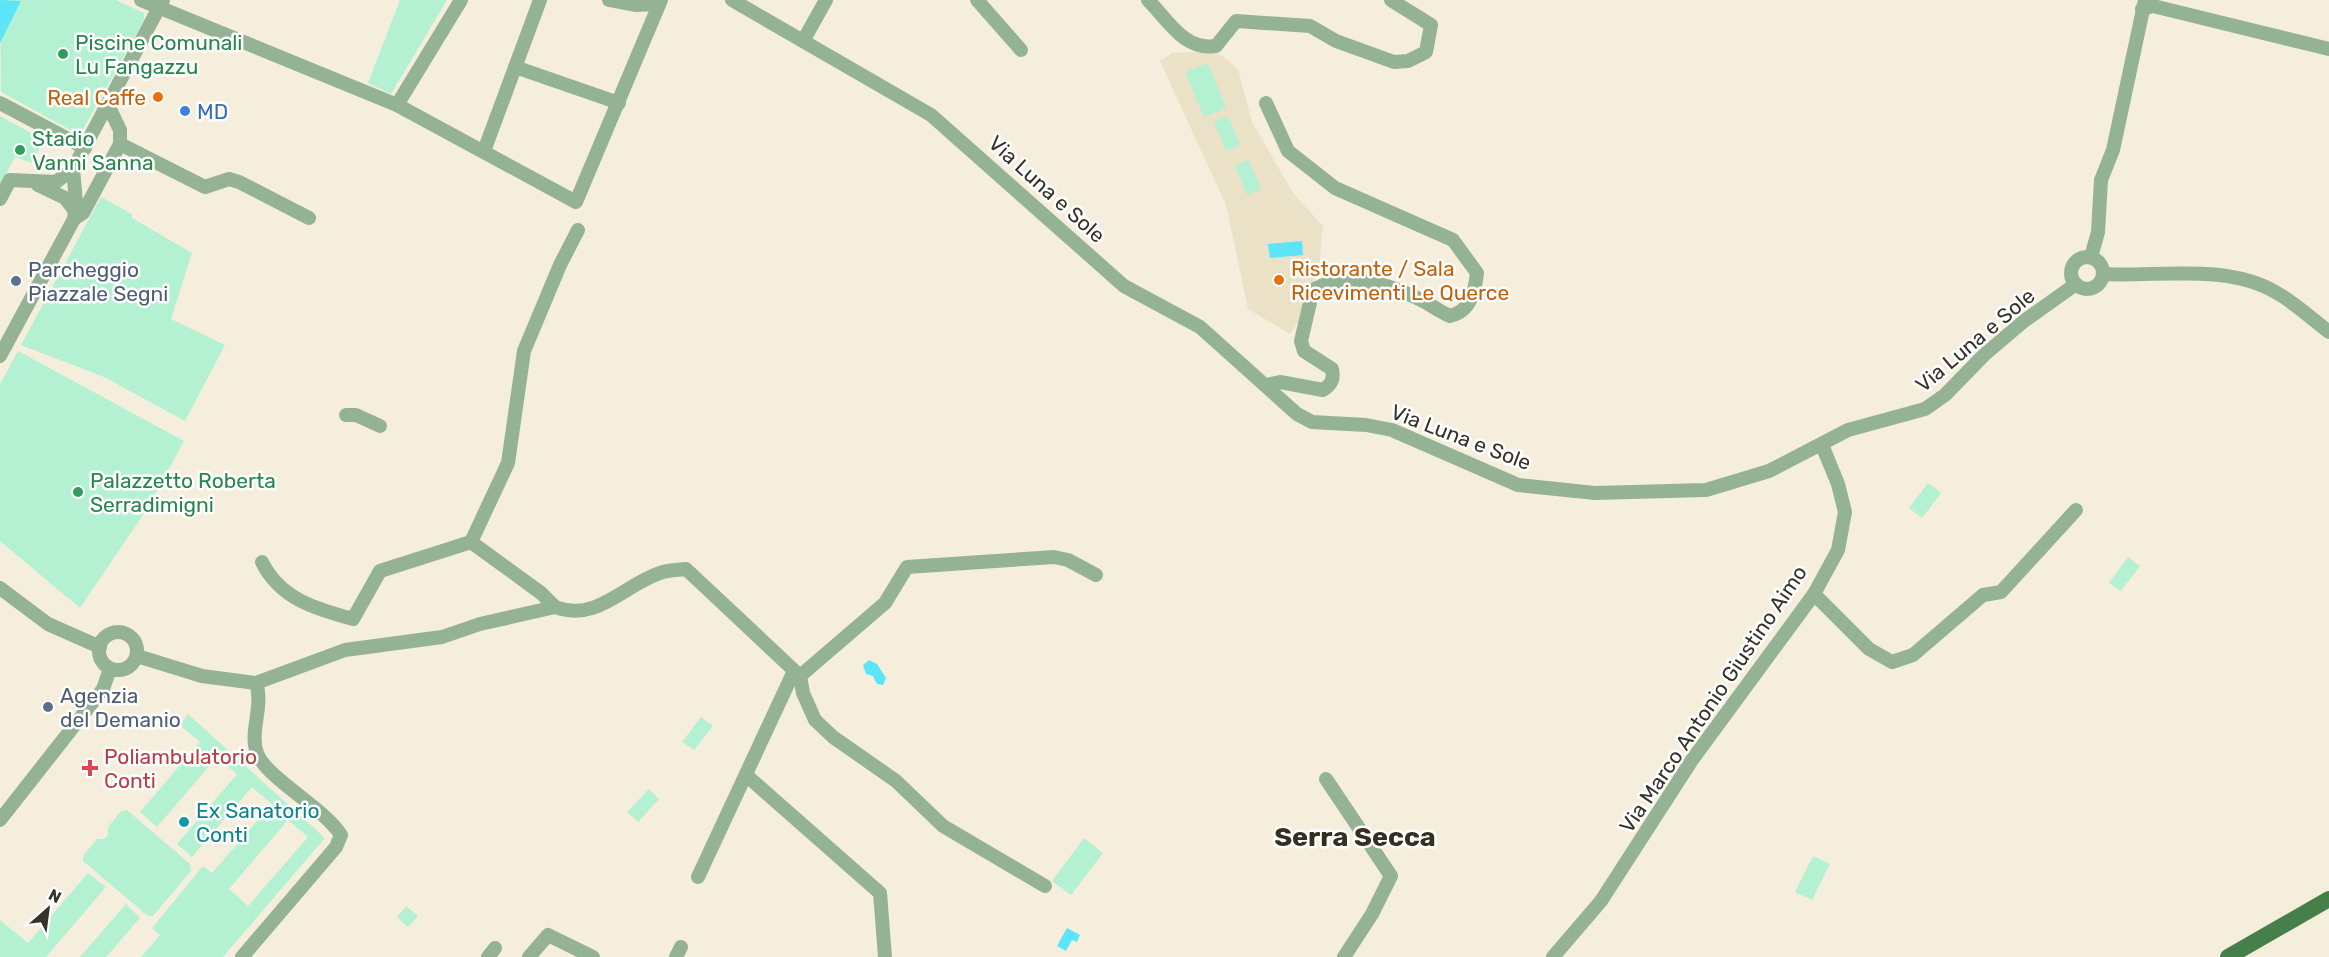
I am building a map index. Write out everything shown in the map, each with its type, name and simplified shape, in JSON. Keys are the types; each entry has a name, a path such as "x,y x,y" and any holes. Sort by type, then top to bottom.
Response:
{"main road":[{"path":"2228,957 2329,899"}],"street":[{"path":"141,0 161,5 396,105 576,202 660,2 635,5 609,0"},
{"path":"396,105 461,0"},
{"path":"484,151 540,0"},
{"name":"Via Luna e Sole","path":"732,0 931,115 1124,286 1200,327 1297,414 1312,422 1366,425 1392,430 1518,485 1595,493 1706,490 1769,471 1848,430 1924,409 1945,395 1984,356 2024,321 2076,284"},
{"path":"803,41 826,0"},
{"path":"977,0 1021,50"},
{"path":"1148,0 1188,43 1204,48 1216,46 1236,21 1310,26 1336,41 1394,62 1408,61 1426,52 1431,25 1390,0"},
{"path":"2091,257 2098,232 2101,180 2113,150 2143,4 2329,49"},
{"path":"0,199 10,180 33,183 56,182 73,170 161,5"},
{"path":"516,66 619,103"},
{"path":"0,103 85,148"},
{"path":"1266,103 1288,152 1335,188 1453,240 1477,273 1475,291 1468,304 1450,315 1418,298 1360,279 1326,282 1313,290 1301,341 1304,351 1332,369 1334,377 1331,383 1323,390 1280,382 1266,385"},
{"path":"74,215 83,213 120,144 120,130 108,105"},
{"path":"120,144 205,187 229,180 239,182 309,218"},
{"path":"0,356 74,215 73,170"},
{"path":"33,183 65,198 74,215"},
{"path":"261,562 270,579 305,604 353,619 380,571 471,542 508,463 524,351 578,230"},
{"path":"2091,257 2100,264 2103,274 2095,287 2085,288 2076,284 2071,275 2073,265 2081,258 2091,257"},
{"path":"2103,274 2209,274 2242,280 2276,292 2329,332"},
{"path":"346,415 356,415 380,426"},
{"name":"Via Marco Antonio Giustino Aimo","path":"1553,957 1601,901 1698,751 1814,594 1838,550 1845,512 1838,484 1822,445"},
{"path":"1814,594 1869,649 1892,662 1913,655 1983,595 2001,592 2076,510"},
{"path":"471,542 555,607 567,611 594,609 663,572 686,569 797,674 815,720 833,738 896,781 943,826 1045,886"},
{"path":"698,877 797,674 885,603 907,567 1054,558 1068,560 1096,575"},
{"path":"0,588 48,624 100,647"},
{"path":"137,656 202,676 256,684 345,650 442,637 480,624 555,607"},
{"path":"122,632 136,644 137,656 127,669 110,669 102,662 100,647 111,634 122,632"},
{"path":"0,820 103,689 110,669"},
{"path":"242,957 336,847 341,835 333,822 267,768 257,755 260,694 256,684"},
{"path":"746,775 880,893 885,957"},
{"path":"1326,779 1391,876 1372,914 1344,957"},
{"path":"530,957 548,934 586,956"}],"shaded area":[{"path":"1199,52 1221,55 1238,69 1252,122 1293,193 1323,226 1319,268 1302,316 1290,334 1248,309 1226,205 1160,61 1172,53"}],"green space":[{"name":"Piscine Comunali Lu Fangazzu","path":"0,0 116,0 144,13 144,20 82,131 76,133 1,92"},
{"path":"400,0 447,0 391,94 368,83"},
{"path":"1208,63 1226,108 1204,117 1185,72"},
{"name":"Stadio Vanni Sanna","path":"0,116 44,140 32,163 15,157 0,185"},
{"path":"1228,116 1240,145 1226,151 1214,122"},
{"path":"1249,160 1261,189 1247,195 1235,166"},
{"path":"101,197 192,253 171,319 225,345 185,421 104,377 21,345"},
{"name":"Palazzetto Roberta Serradimigni","path":"18,351 184,441 149,506 80,608 0,541 0,384"},
{"path":"1928,483 1941,493 1922,518 1909,508"},
{"path":"2128,557 2140,566 2121,591 2109,583"},
{"path":"188,714 325,838 223,957 141,957 160,935 152,928 203,866 212,873 272,804 252,787 192,857 177,844 237,774 217,757 157,827 140,812 200,742 180,725","holes":["288,820 308,837 248,906 229,889"]},
{"path":"701,717 713,726 694,750 682,742"},
{"path":"649,789 659,799 638,822 627,812"},
{"path":"127,810 190,864 191,871 153,916 148,916 83,861 83,856 97,839 104,839 108,835 108,827 121,811"},
{"path":"1084,838 1103,853 1071,895 1052,881"},
{"path":"1813,856 1830,864 1812,900 1795,892"},
{"path":"88,873 106,887 46,957 0,957 0,920 28,943"},
{"path":"126,904 140,918 106,957 80,957"},
{"path":"406,906 418,916 408,927 397,917"}],"water":[{"path":"0,0 21,1 0,43"},
{"path":"1302,241 1303,255 1270,258 1268,244"},
{"path":"869,660 877,664 886,678 883,685 877,684 873,676 866,674 863,665"},
{"path":"1067,928 1080,935 1077,942 1072,940 1066,951 1057,946"}],"place":[{"name":"Piscine Comunali Lu Fangazzu","path":"63,54"},
{"name":"Real Caffe","path":"158,97"},
{"name":"MD","path":"185,111"},
{"name":"Stadio Vanni Sanna","path":"20,150"},
{"name":"Ristorante / Sala Ricevimenti Le Querce","path":"1279,280"},
{"name":"Parcheggio Piazzale Segni","path":"16,281"},
{"name":"Palazzetto Roberta Serradimigni","path":"78,492"},
{"name":"Agenzia del Demanio","path":"48,707"},
{"name":"Poliambulatorio Conti","path":"90,768"},
{"name":"Ex Sanatorio Conti","path":"184,822"}],"district":[{"name":"Serra Secca","path":"1355,837"}]}
